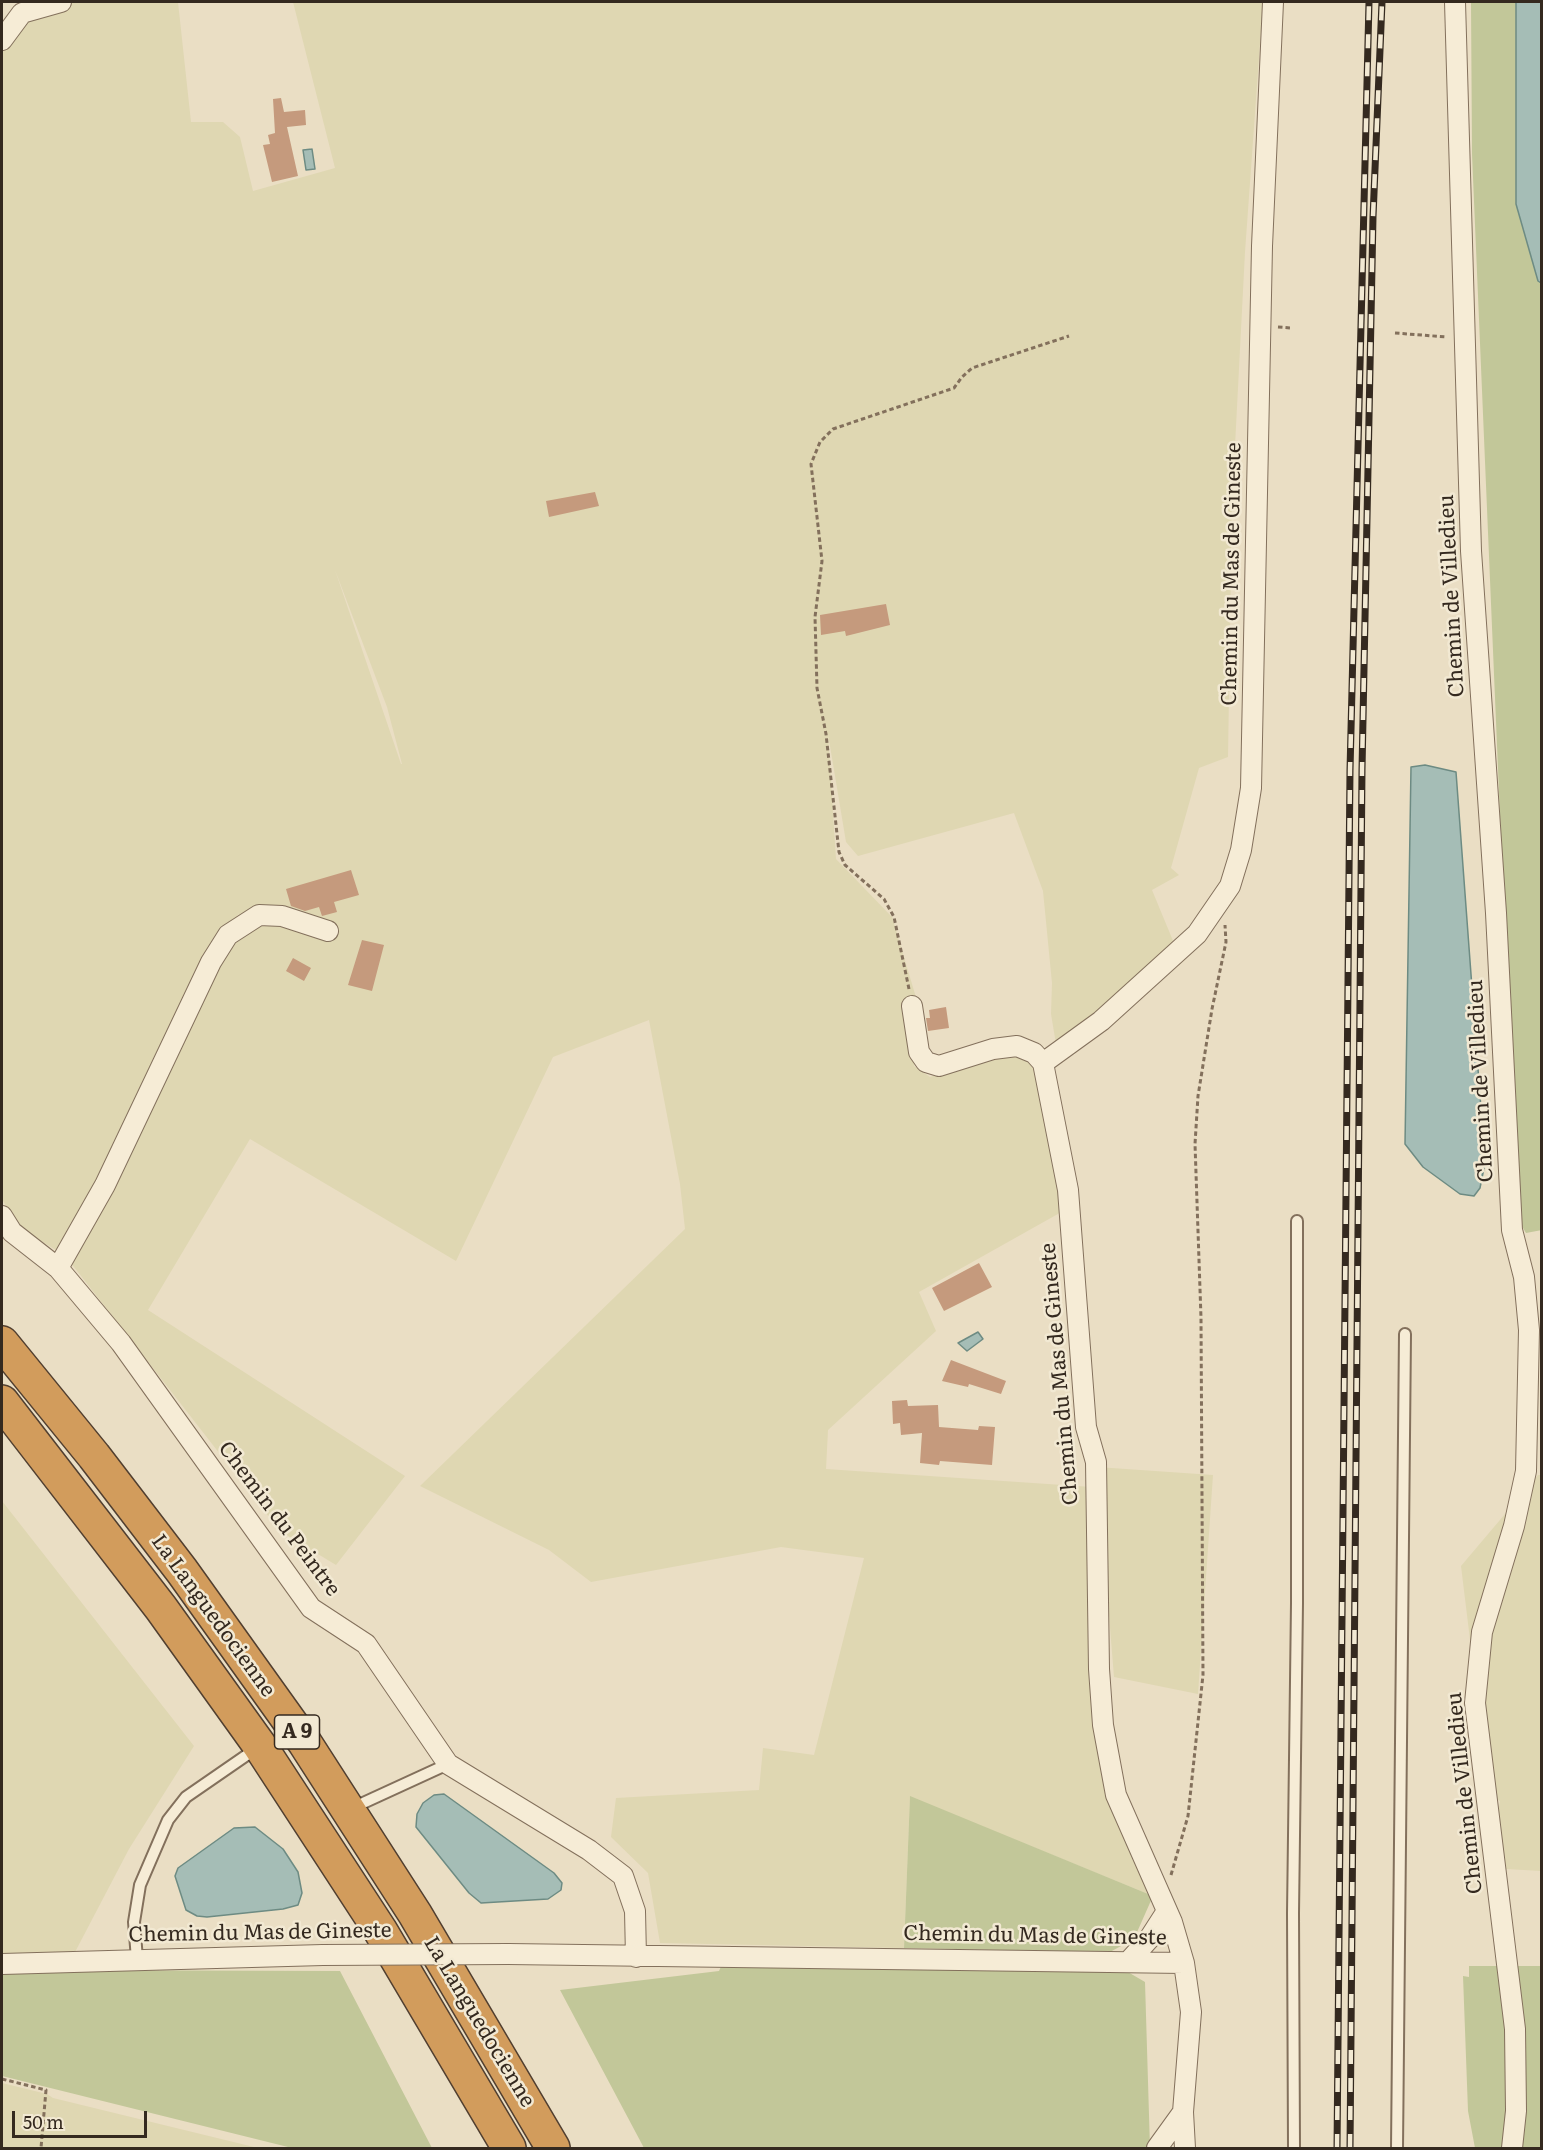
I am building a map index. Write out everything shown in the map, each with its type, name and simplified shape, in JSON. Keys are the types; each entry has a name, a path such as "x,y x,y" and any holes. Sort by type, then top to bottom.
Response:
{"highway":[{"name":"La Languedocienne","path":"2,1343 94,1456 259,1677 348,1810 475,2013 553,2148"},
{"name":"La Languedocienne","path":"2,1402 161,1608 260,1746 386,1939 509,2148"}],"street":[{"path":"2,40 22,13 61,2"},
{"name":"Chemin du Mas de Gineste","path":"2,1964 323,1955 508,1954 1184,1963 1165,1907 1116,1795 1103,1725 1098,1658 1096,1462 1086,1427 1068,1190 1043,1063 1101,1022 1197,934 1230,886 1241,850 1251,788 1262,246 1273,2"},
{"name":"Chemin de Villedieu","path":"1455,2 1455,74 1472,551 1496,913 1512,1230 1524,1277 1529,1330 1534,1469 1482,1632 1475,1702 1515,2029 1516,2111 1512,2148"},
{"path":"58,1268 105,1185 211,962 228,935 259,915 282,916 328,931"},
{"path":"912,1006 919,1052 926,1062 939,1066 993,1049 1017,1046 1034,1053 1043,1063"},
{"name":"Chemin du Peintre","path":"2,1216 12,1232 58,1268 121,1343 311,1608 366,1644 448,1764 589,1850 623,1876 635,1911 636,1957"},
{"path":"1130,1961 1149,1939 1165,1907"},
{"path":"1184,1963 1191,2012 1183,2112 1185,2148"},
{"path":"1157,2148 1183,2112"}],"lane":[{"path":"1294,2148 1297,1221"},
{"path":"1396,2148 1405,1334"},
{"path":"137,1959 134,1922 140,1885 168,1820 186,1797 260,1746"},
{"path":"348,1810 448,1764"}],"path":[{"path":"1395,333 1466,338"},
{"path":"912,1006 894,916 884,899 845,865 839,852 817,677 815,617 822,561 812,491 811,464 820,442 833,429 954,388 962,376 972,368 1069,336"},
{"path":"1165,1907 1188,1816 1203,1675 1201,1318 1195,1144 1198,1096 1226,942 1227,929 1222,918 1214,909"},
{"path":"2,2079 46,2090 41,2148"}],"shaded area":[{"path":"66,2 178,2 191,122 223,122 240,137 253,191 335,168 293,2 1263,2 1245,252 1232,504 1228,757 1199,768 1171,868 1179,875 1152,890 1176,948 1109,1009 1069,1032 1056,1044 1051,1014 1052,983 1043,891 1014,813 858,856 846,842 828,734 836,859 892,917 915,994 914,1066 930,1077 1014,1050 1032,1055 1065,1210 919,1292 936,1331 828,1430 826,1469 1092,1487 1091,1667 1153,1896 910,1797 904,1948 660,1943 648,1873 611,1837 616,1798 759,1790 763,1748 814,1755 864,1558 781,1547 591,1582 549,1550 420,1486 685,1229 680,1184 649,1020 553,1057 456,1261 250,1139 148,1310 405,1476 336,1565 280,1531 67,1258 228,947 239,913 183,1011 59,1252 18,1227 2,1199 2,47 23,17","holes":["335,570 387,707 402,764"]},
{"path":"1097,1467 1213,1475 1198,1694 1114,1677"},
{"path":"1538,1475 1541,1475 1541,1871 1489,1868 1500,1801 1489,1795 1461,1566"},
{"path":"2,1501 194,1746 129,1849 74,1954 2,1957"},
{"path":"2,2083 47,2094 53,2098 258,2148 2,2148"}],"green space":[{"path":"1471,2 1516,2 1516,204 1538,281 1542,283 1542,1230 1526,1233 1517,1218 1472,154"},
{"path":"910,1796 1153,1896 1134,1939 1110,1952 904,1948"},
{"path":"724,1960 1109,1961 1145,1982 1150,2148 644,2148 560,1990 719,1971"},
{"path":"1469,1966 1541,1966 1541,2148 1475,2148 1468,2111 1463,1976 1469,1977"},
{"path":"2,1971 340,1971 432,2148 288,2147 2,2076"}],"water":[{"path":"1516,2 1541,2 1541,283 1538,281 1516,204"},
{"path":"312,149 315,169 306,170 303,150"},
{"path":"1425,765 1456,772 1485,1163 1480,1188 1474,1196 1460,1194 1423,1167 1405,1144 1411,767"},
{"path":"978,1332 983,1339 967,1351 958,1343"},
{"path":"444,1794 554,1873 562,1883 561,1890 548,1899 481,1903 469,1893 416,1827 417,1814 423,1803 434,1795"},
{"path":"255,1827 283,1849 298,1872 302,1893 298,1905 283,1909 207,1917 197,1916 186,1910 175,1876 178,1868 234,1828"}],"building":[{"path":"281,98 284,112 305,110 306,125 287,127 298,176 272,182 263,145 270,144 268,135 275,133 273,99"},
{"path":"595,492 599,506 549,517 546,501"},
{"path":"886,604 890,625 846,636 845,631 821,635 820,615"},
{"path":"351,870 359,895 334,902 337,912 322,916 319,907 305,911 291,906 286,889"},
{"path":"362,940 384,945 372,991 348,985"},
{"path":"293,958 311,968 304,981 286,971"},
{"path":"946,1007 949,1028 928,1031 926,1018 930,1018 929,1010"},
{"path":"979,1263 992,1287 944,1311 932,1288"},
{"path":"951,1360 1006,1381 1001,1394 969,1384 968,1387 942,1381"},
{"path":"907,1400 908,1406 938,1405 939,1427 978,1430 979,1426 995,1427 992,1465 940,1461 939,1465 920,1463 922,1433 901,1435 900,1423 893,1424 892,1401"}],"railway":[{"path":"1337,2148 1350,770 1369,2"},
{"path":"1350,2148 1362,769 1373,217 1382,2"}]}
